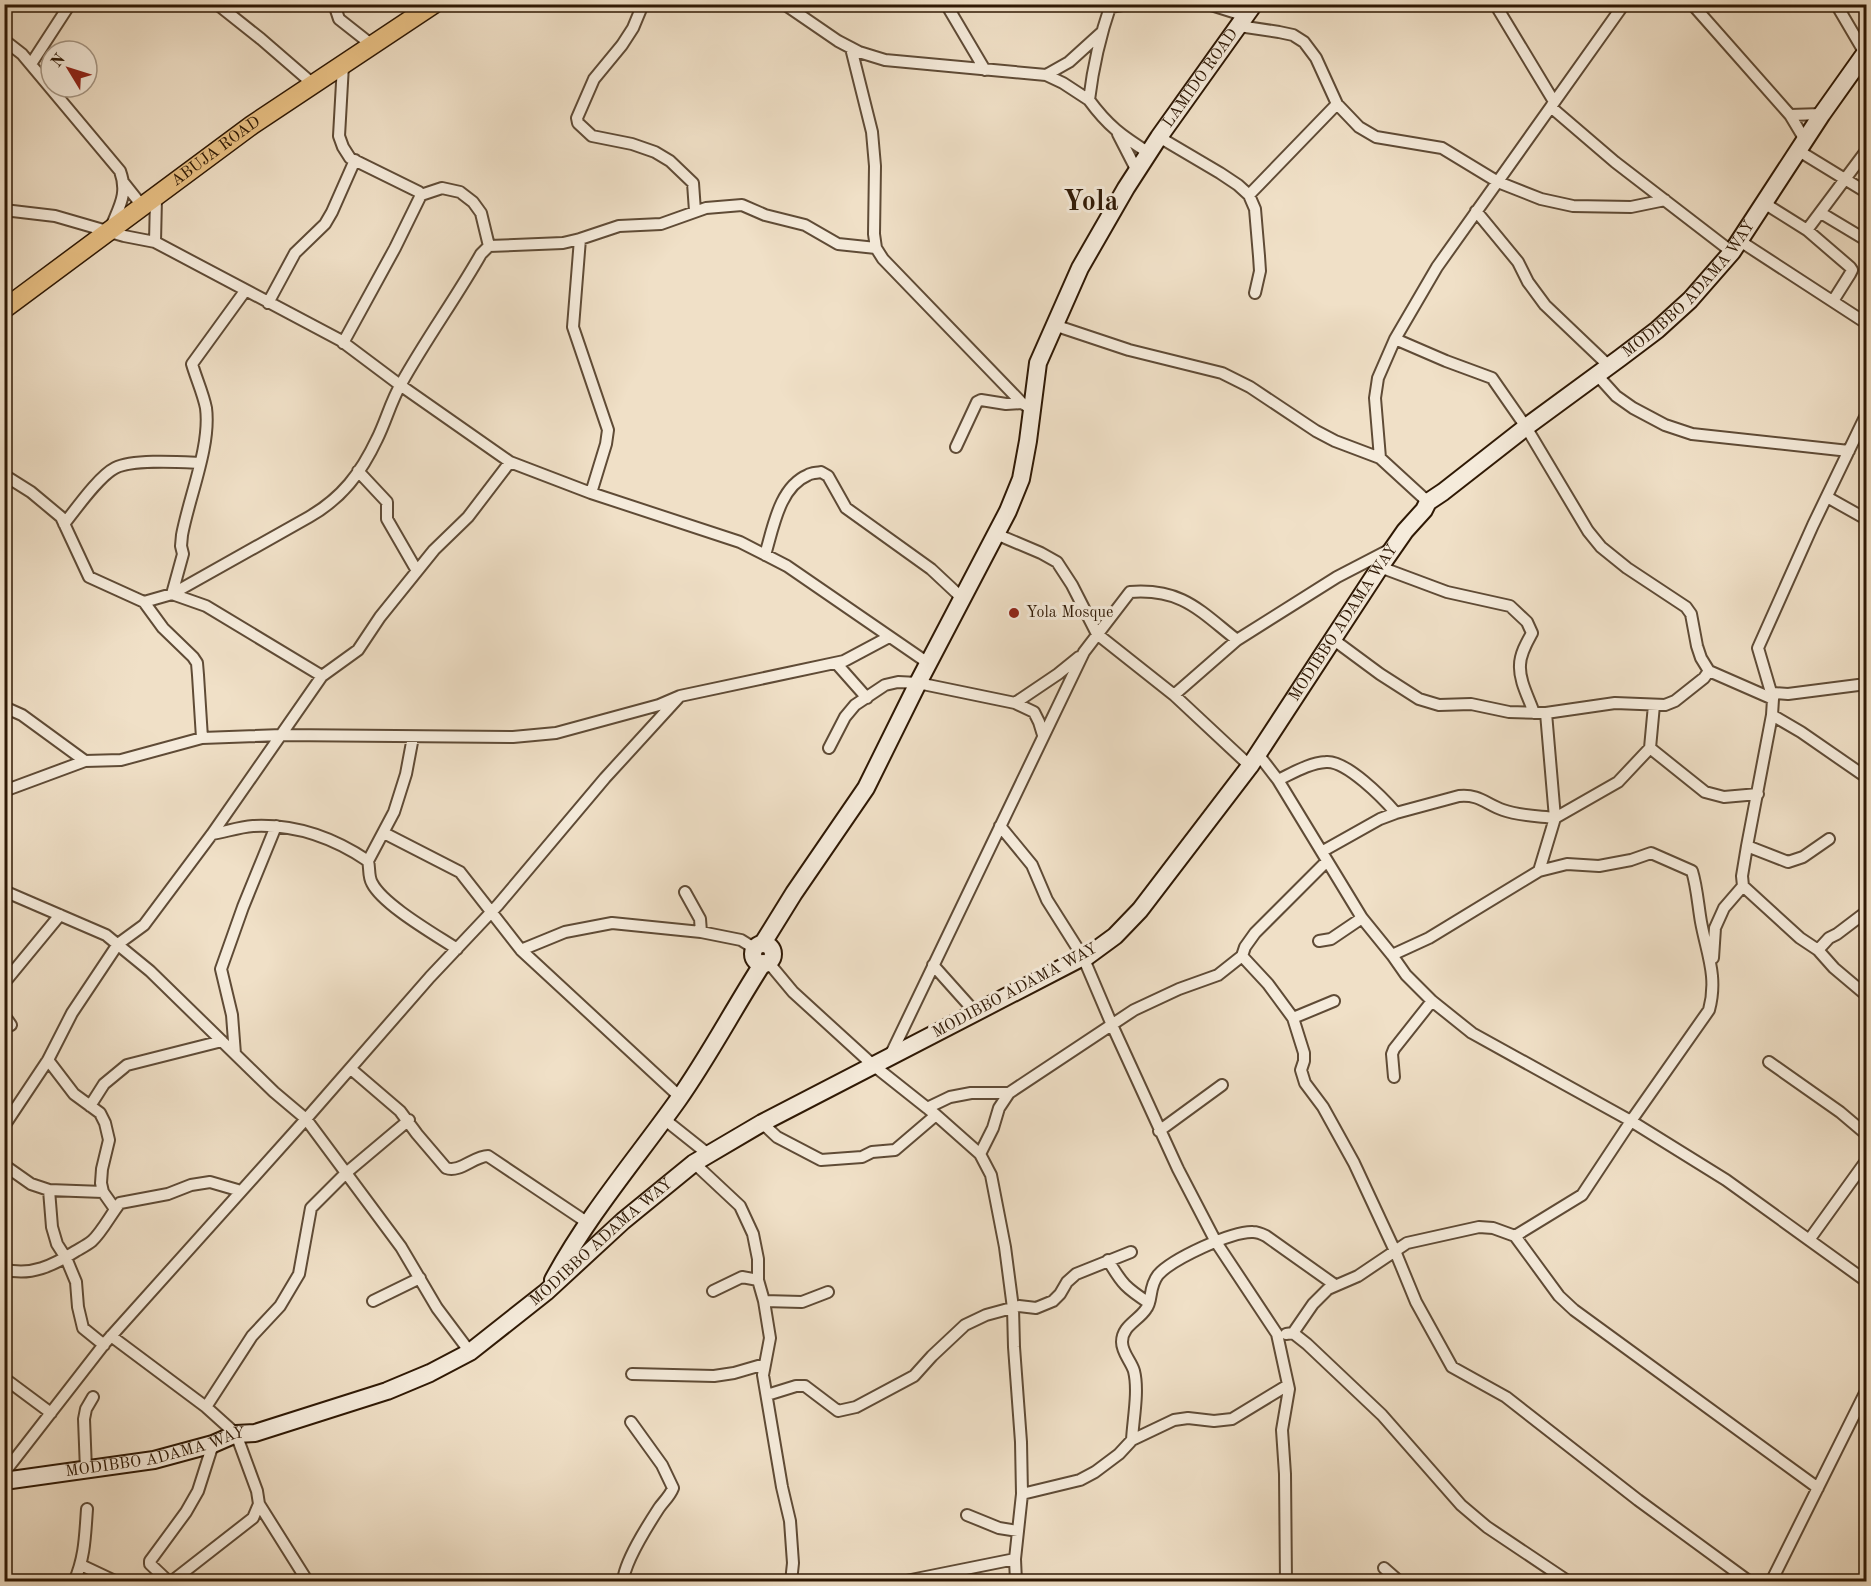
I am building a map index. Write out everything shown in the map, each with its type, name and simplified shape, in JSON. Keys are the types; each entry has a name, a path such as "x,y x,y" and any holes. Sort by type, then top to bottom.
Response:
{"main road":[{"name":"ABUJA ROAD","path":"4,309 252,125 434,4"},
{"name":"LAMIDO ROAD","path":"762,954 776,922 794,893 866,788 928,663 1008,511 1021,479 1027,406 1038,363 1080,268 1137,171 1246,15"},
{"name":"MODIBBO ADAMA WAY","path":"4,1481 154,1460 213,1444 236,1434 255,1433 387,1391 430,1373 470,1352 546,1292 623,1221 701,1158 762,1123 975,1012 1085,958 1114,936 1140,910 1254,760 1380,567 1428,502 1657,330 1690,300 1736,246 1822,114 1866,53"},
{"path":"546,1292 588,1223 680,1097 744,992 762,954"}],"street":[{"path":"31,64 70,4"},
{"path":"218,4 313,84"},
{"path":"334,4 339,19 372,45"},
{"path":"643,4 633,28 594,80 577,118 578,123 592,136 632,144 656,152 670,161 693,183 695,211"},
{"path":"784,4 851,48 885,60 1046,75 1089,100 1118,133 1149,153"},
{"path":"946,4 985,70"},
{"path":"1089,100 1101,33 1111,6 1128,4"},
{"path":"1208,4 1246,15 1304,42 1316,58 1337,104 1359,127 1376,137 1442,148 1497,182 1541,199 1573,206 1631,207 1665,200"},
{"path":"1495,4 1552,100 1552,108 1602,151 1665,200 1736,246 1833,301 1866,323"},
{"path":"1380,458 1375,398 1378,378 1395,339 1437,267 1624,4"},
{"path":"1692,4 1790,115 1802,145 1845,180 1866,192"},
{"path":"1836,4 1866,53"},
{"path":"1046,75 1069,62 1101,33"},
{"path":"4,39 31,64 120,171 124,183 124,194 110,231"},
{"path":"851,48 872,132 875,166 874,234 876,248 883,259 1027,406"},
{"path":"343,65 339,136 343,147 350,158 421,195"},
{"path":"1248,195 1337,104"},
{"path":"1790,115 1822,114"},
{"path":"1118,133 1137,171"},
{"path":"1159,138 1220,173 1248,195 1255,209 1259,256 1260,271 1255,293"},
{"path":"1807,230 1866,151"},
{"path":"268,303 295,253 325,224 355,160"},
{"path":"124,183 149,203 155,242"},
{"path":"343,343 421,195 441,188 460,192 473,202 481,213 489,246"},
{"path":"1764,203 1807,230 1852,270 1833,301"},
{"path":"144,602 172,594 328,506 341,494 377,440 400,386 481,254 489,246 563,243 619,226 661,224 695,211 721,205 742,205 765,215 805,225 838,244 876,248"},
{"path":"4,210 55,216 124,236 155,242 343,343 400,386 510,462 591,493 740,542 787,567 928,663"},
{"path":"1476,210 1518,262 1528,282 1545,305 1603,371 1616,396 1633,408 1692,434 1849,451"},
{"path":"1821,213 1866,240"},
{"path":"580,239 573,327 608,430 591,493"},
{"path":"172,594 183,554 182,535 207,426 206,406 192,364 245,291"},
{"path":"1054,325 1129,350 1222,373 1250,387 1316,431 1335,441 1380,458 1428,502"},
{"path":"1395,339 1492,378 1526,427 1588,531 1601,547 1627,568 1686,607 1690,614 1701,658 1709,671 1773,699"},
{"path":"956,447 977,402 981,400 1027,406"},
{"path":"1773,699 1758,648 1849,451 1862,437 1866,415"},
{"path":"64,524 99,481 115,468 132,464 166,462 200,463"},
{"path":"4,1126 48,1060 72,1013 118,944 144,925 212,834 322,676 358,650 380,617 417,571 434,550 468,518 510,462"},
{"path":"358,471 387,502 387,519 417,571"},
{"path":"765,555 789,489 808,474 821,472 828,477 846,508 931,569 962,598"},
{"path":"4,475 31,492 61,517 89,577 144,602 163,628 193,657 197,663 202,738"},
{"path":"1827,497 1866,519"},
{"path":"996,534 1057,562 1072,585 1097,634 1278,780 1362,918 1406,975 1432,1001 1472,1033 1631,1121 1726,1179 1866,1281"},
{"path":"1174,695 1238,640 1337,577 1394,548"},
{"path":"1380,567 1447,591 1502,603 1517,611 1527,622 1532,633 1524,648 1520,665 1524,687 1540,713 1554,818 1539,871"},
{"path":"881,1062 933,965 1084,652 1130,592 1171,594 1188,601 1238,640"},
{"path":"172,594 206,606 322,676"},
{"path":"4,791 85,761 121,759 202,738 282,735 513,737 556,733 659,705 680,696 843,661 890,637"},
{"path":"1334,640 1419,699 1439,705 1471,704 1509,712 1540,713 1615,703 1665,705 1675,701 1704,678 1709,671"},
{"path":"1015,703 1058,675 1084,652"},
{"path":"836,663 867,698"},
{"path":"829,748 845,717 855,705 885,685 898,682 918,683 1015,703 1034,712 1040,722 1043,735"},
{"path":"1866,684 1788,694 1773,693 1772,714 1742,876 1743,886 1800,938 1818,950 1834,968 1866,995"},
{"path":"4,1473 107,1341 351,1069 430,977 491,914 604,778 680,696"},
{"path":"980,1154 993,1128 999,1108 1009,1093 1134,1010 1162,996 1218,975 1242,956 1255,933 1325,856 1380,819 1469,795 1479,797 1504,810 1554,818 1618,782 1650,748 1654,705"},
{"path":"4,706 22,715 85,761"},
{"path":"1772,714 1866,777"},
{"path":"412,737 406,774 394,812 368,861 369,875 372,884 383,896 406,915 457,949"},
{"path":"1650,748 1705,792 1724,797 1758,794"},
{"path":"1278,780 1305,767 1327,762 1335,763 1359,777 1396,813"},
{"path":"212,834 250,826 276,826 311,832 368,861"},
{"path":"235,1054 232,1015 221,969 276,826"},
{"path":"1000,826 1032,865 1047,900 1083,957 1159,1131 1216,1242 1276,1334 1289,1389 1282,1430 1285,1474 1286,1581"},
{"path":"384,833 460,872 521,950 680,1097"},
{"path":"1747,846 1788,862 1803,857 1829,839"},
{"path":"1392,955 1429,938 1539,871 1567,864 1599,866 1631,860 1651,853 1692,871 1701,924 1713,970"},
{"path":"1515,1236 1582,1195 1709,1010 1713,994 1715,928 1724,908 1743,886"},
{"path":"4,891 106,935 118,944 150,971 274,1092 306,1119 401,1247 437,1308 470,1352"},
{"path":"685,892 700,919 701,932"},
{"path":"1818,950 1829,938 1866,912"},
{"path":"4,982 60,915"},
{"path":"1319,941 1331,939 1362,918"},
{"path":"521,950 566,932 612,923 701,932 741,940 762,954 793,992 881,1062 927,1108 980,1154 991,1175 996,1198 1013,1308 1022,1494 1016,1581"},
{"path":"1242,956 1268,984 1293,1018 1304,1053 1301,1076 1323,1107 1354,1163 1416,1302 1452,1367 1506,1397 1638,1500 1750,1581"},
{"path":"933,965 975,1012"},
{"path":"1293,1018 1334,1001"},
{"path":"1395,1077 1392,1054 1394,1049 1432,1001"},
{"path":"4,1015 11,1025"},
{"path":"90,1106 104,1084 127,1065 222,1041"},
{"path":"48,1060 74,1094 100,1113 105,1123 109,1140 102,1169 103,1192 115,1209"},
{"path":"1770,1062 1840,1112 1866,1134"},
{"path":"351,1069 409,1120 417,1134 446,1168 451,1170 482,1156 488,1156 588,1223"},
{"path":"1159,1131 1222,1085"},
{"path":"927,1108 950,1097 971,1093 1009,1093"},
{"path":"762,1123 777,1137 821,1160 862,1157 872,1152 895,1150 936,1115"},
{"path":"664,1119 701,1158 740,1206 753,1234 758,1259 758,1280 765,1301 770,1338 763,1375 790,1521 793,1563 791,1581"},
{"path":"206,1407 252,1336 280,1305 299,1274 312,1208 346,1173 409,1120"},
{"path":"1809,1240 1866,1161"},
{"path":"4,1165 31,1184 49,1190 103,1192"},
{"path":"4,1269 15,1273 30,1271 45,1268 66,1258 92,1241 120,1203 168,1194 191,1185 210,1182 241,1191"},
{"path":"49,1190 52,1227 57,1244 76,1282 83,1328 107,1341 206,1407 236,1434 257,1491 259,1504 308,1581"},
{"path":"1293,1333 1313,1304 1328,1289 1358,1276 1407,1243 1479,1227 1493,1228 1515,1236 1559,1296 1574,1310 1818,1488"},
{"path":"1132,1440 1134,1371 1122,1343 1124,1332 1147,1309 1151,1287 1157,1276 1168,1266 1216,1242 1256,1232 1266,1236 1335,1285"},
{"path":"767,1395 796,1386 805,1386 838,1411 856,1407 914,1377 932,1356 965,1325 986,1315 1019,1306 1036,1308 1053,1301 1076,1274 1131,1252"},
{"path":"1108,1260 1127,1289 1149,1303"},
{"path":"713,1291 742,1277 758,1280"},
{"path":"373,1301 420,1278"},
{"path":"765,1301 802,1302 828,1292"},
{"path":"1276,1334 1293,1333 1382,1415 1461,1505 1487,1527 1569,1581"},
{"path":"632,1374 714,1376 765,1364"},
{"path":"4,1378 51,1413"},
{"path":"1022,1494 1080,1480 1119,1454 1132,1440 1174,1420 1232,1419 1288,1385"},
{"path":"1771,1581 1866,1391"},
{"path":"86,1470 84,1419 86,1409 93,1397"},
{"path":"623,1581 623,1573 630,1559 650,1523 674,1488 662,1465 631,1422"},
{"path":"213,1444 198,1491 150,1564 170,1581 253,1518 259,1504"},
{"path":"74,1581 84,1551 87,1509"},
{"path":"967,1515 999,1528 1018,1531"},
{"path":"901,1581 1016,1558"},
{"path":"81,1565 117,1581"},
{"path":"1384,1568 1400,1581"}],"place":[{"name":"Yola Mosque","path":"1014,613"}],"district":[{"name":"Yola","path":"1091,203"}]}
